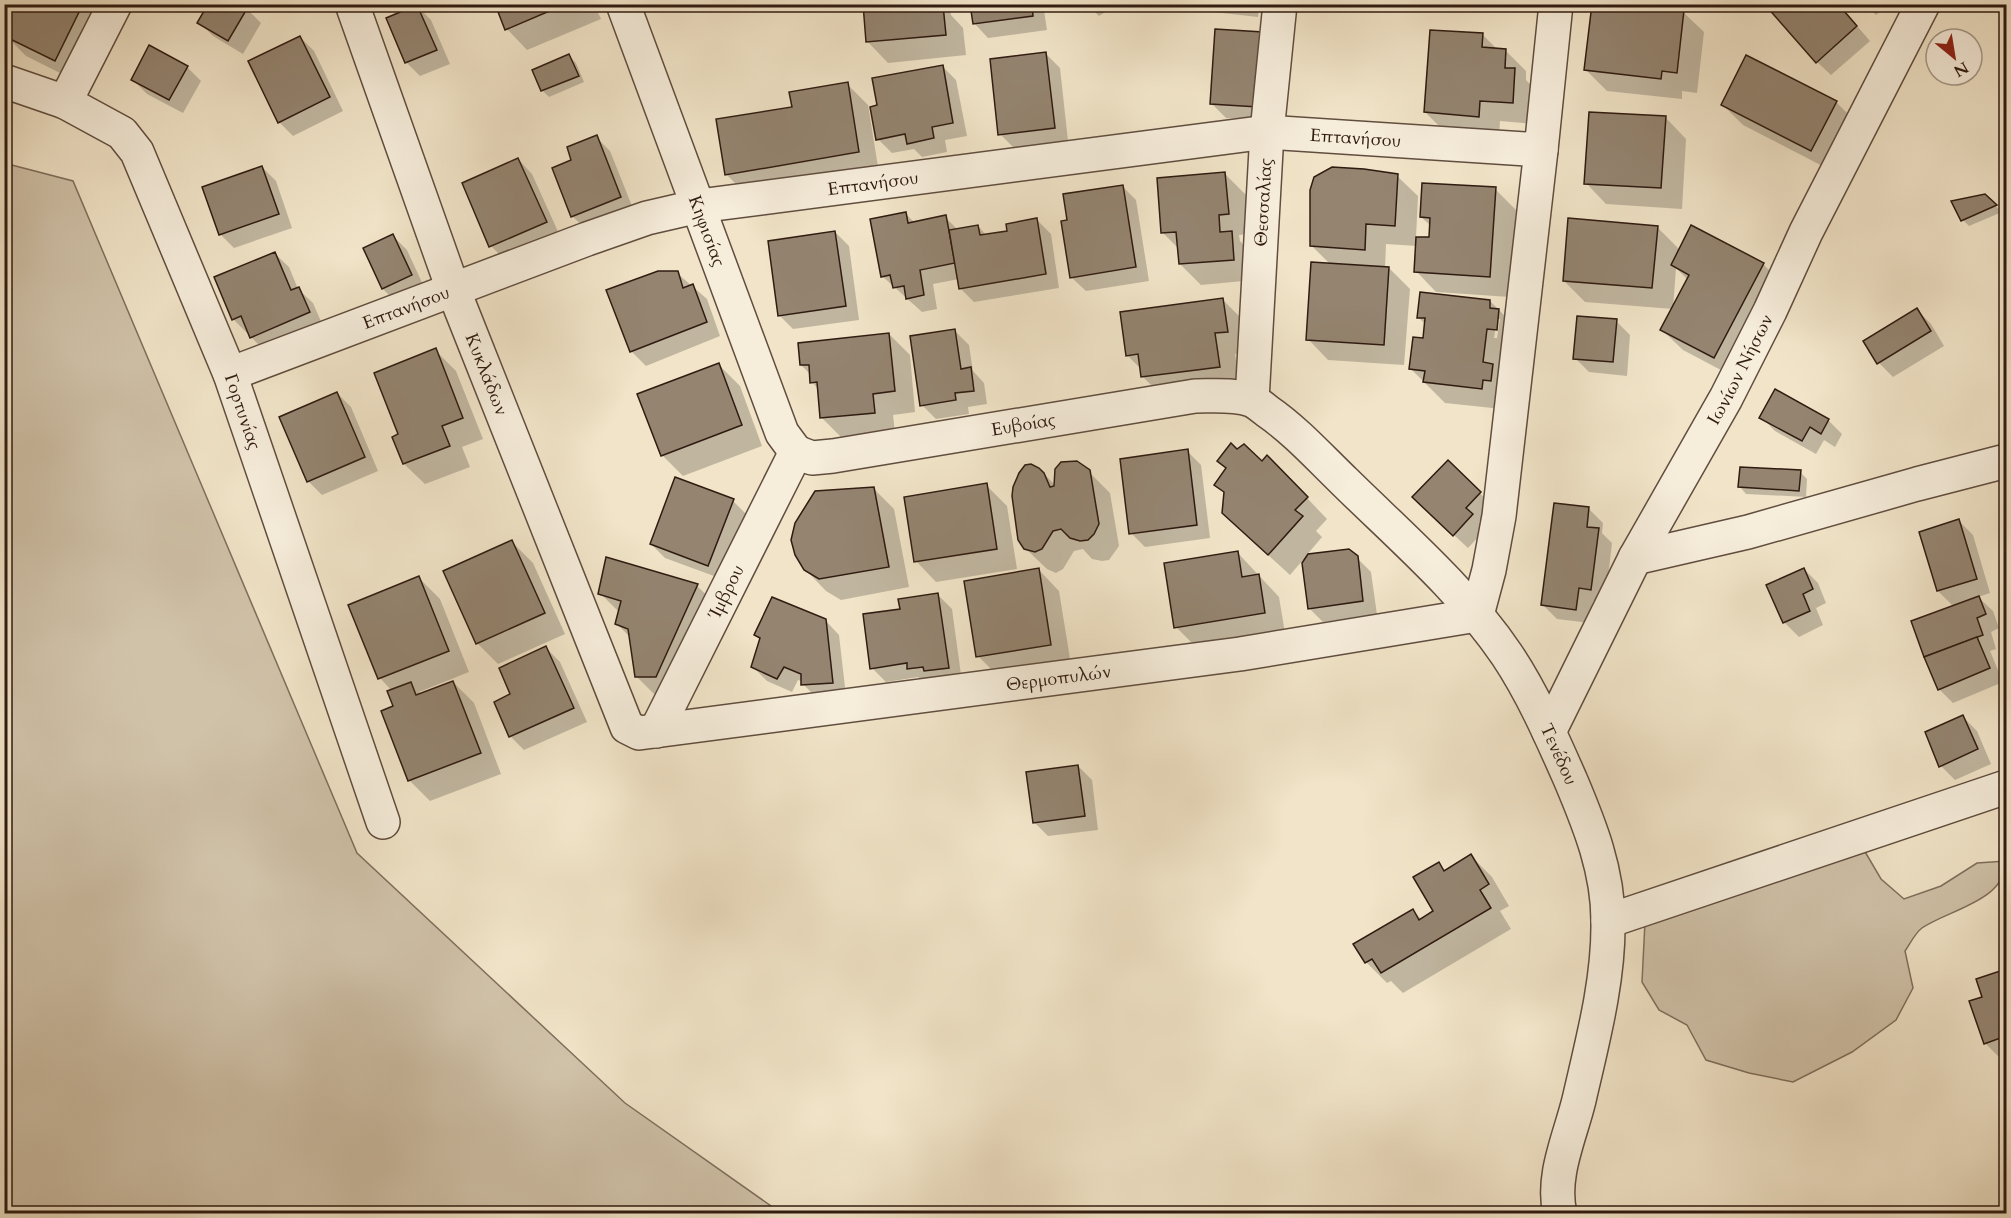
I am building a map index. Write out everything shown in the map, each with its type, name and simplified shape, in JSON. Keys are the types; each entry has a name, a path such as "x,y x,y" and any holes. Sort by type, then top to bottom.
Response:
{"street":[{"path":"65,102 115,4"},
{"name":"Κυκλάδων","path":"352,4 453,289 627,727 648,732"},
{"name":"Κηφισίας","path":"623,4 782,433 796,452"},
{"name":"Θεσσαλίας","path":"1252,400 1267,132 1280,4"},
{"path":"1477,615 1490,570 1499,516 1556,4"},
{"name":"Ιωνίων Νήσων","path":"1549,732 1635,558 1726,398 1770,311 1806,232 1923,4"},
{"name":"Γορτυνίας","path":"4,81 65,102 122,133 137,152 230,374 383,822"},
{"name":"Επτανήσου","path":"230,374 647,218 699,206 959,174 1267,132 1541,150"},
{"name":"Ευβοίας","path":"796,452 812,458 833,456 1195,396 1228,396 1252,400"},
{"name":"Τενέδου","path":"1252,400 1284,423 1445,580 1477,615 1507,654 1527,688 1549,732 1590,827 1603,870 1608,921 1606,961 1598,1013 1562,1160 1557,1202 1560,1214"},
{"name":"Ίμβρου","path":"648,732 796,452"},
{"path":"1635,558 1748,532 1917,484 2007,462"},
{"name":"Θερμοπυλών","path":"648,732 1240,654 1477,615"},
{"path":"1608,921 2007,787"}],"shaded area":[{"path":"4,163 73,181 357,853 625,1103 781,1213 5,1213"},
{"path":"1864,850 1881,879 1904,899 1941,886 1977,863 2006,861 2003,875 1997,886 1986,895 1922,928 1917,933 1905,951 1913,988 1896,1020 1852,1052 1793,1082 1749,1073 1706,1060 1687,1025 1659,1010 1642,982 1645,922"}],"building":[{"path":"7,4 83,4 55,61 4,36"},
{"path":"208,4 243,4 248,7 228,41 197,23"},
{"path":"495,4 566,4 505,30"},
{"path":"863,4 943,5 946,35 866,42"},
{"path":"970,4 1032,4 1033,16 973,24"},
{"path":"1592,4 1631,4 1684,10 1677,73 1662,71 1661,79 1584,70"},
{"path":"1770,4 1838,4 1857,26 1816,63 1767,7"},
{"path":"417,5 437,50 405,63 386,18"},
{"path":"1215,29 1263,32 1258,107 1210,104"},
{"path":"1430,30 1483,33 1482,47 1506,49 1505,68 1515,68 1513,103 1480,101 1479,117 1424,112"},
{"path":"300,36 330,97 278,123 248,61"},
{"path":"149,45 188,66 169,100 131,80"},
{"path":"1046,52 1055,128 998,135 990,59"},
{"path":"569,54 579,76 541,91 532,70"},
{"path":"1746,55 1837,101 1811,151 1721,105"},
{"path":"943,65 953,123 932,127 934,138 907,144 905,134 876,140 870,107 877,105 872,78"},
{"path":"848,82 859,152 725,175 716,119 792,107 789,92"},
{"path":"1589,112 1666,116 1661,188 1584,184"},
{"path":"597,135 621,197 571,217 552,168 571,160 567,147"},
{"path":"518,158 547,222 489,247 462,183"},
{"path":"262,166 279,214 219,235 202,187"},
{"path":"1332,167 1398,174 1395,226 1366,224 1365,250 1310,246 1310,190 1314,177"},
{"path":"1225,172 1229,214 1219,215 1220,232 1232,231 1234,260 1179,264 1176,232 1161,233 1157,178"},
{"path":"1422,183 1496,187 1490,277 1414,272 1416,237 1429,237 1430,218 1420,217"},
{"path":"1123,185 1136,267 1070,278 1061,221 1067,220 1063,194"},
{"path":"1985,194 1997,205 1961,221 1951,201"},
{"path":"906,212 908,223 946,215 955,263 920,270 924,295 906,299 904,286 893,288 890,275 881,277 870,219"},
{"path":"1037,218 1046,274 959,289 949,230 978,225 980,235 1007,231 1006,224"},
{"path":"1568,218 1658,226 1652,288 1563,281"},
{"path":"1691,225 1764,263 1714,358 1660,330 1689,275 1671,265"},
{"path":"835,231 846,306 778,316 768,241"},
{"path":"393,234 412,275 382,289 363,248"},
{"path":"275,252 291,290 299,287 310,312 250,338 241,316 232,320 214,277"},
{"path":"1311,262 1389,267 1384,345 1306,340"},
{"path":"658,271 678,271 683,288 693,284 707,322 630,352 606,290"},
{"path":"1420,292 1490,300 1490,308 1499,309 1497,330 1487,329 1483,362 1493,364 1491,381 1483,380 1482,389 1423,382 1425,371 1409,369 1413,337 1423,338 1425,318 1417,318"},
{"path":"1223,298 1228,332 1215,333 1220,367 1141,377 1138,354 1126,356 1120,312"},
{"path":"1917,308 1931,331 1877,364 1863,341"},
{"path":"1577,316 1617,319 1613,362 1573,359"},
{"path":"955,329 961,369 971,367 974,391 955,393 956,400 920,406 910,336"},
{"path":"889,333 895,391 873,394 875,413 820,418 817,382 810,383 809,365 800,365 798,343"},
{"path":"436,348 463,418 442,426 450,446 403,464 392,437 398,434 374,373"},
{"path":"719,363 742,425 661,456 637,394"},
{"path":"1775,389 1829,419 1821,434 1810,427 1802,441 1759,418"},
{"path":"337,392 365,457 307,482 279,417"},
{"path":"1231,443 1237,449 1244,444 1262,461 1267,455 1308,497 1295,510 1303,516 1268,555 1222,513 1224,492 1214,485 1226,468 1217,461"},
{"path":"1188,449 1197,525 1129,534 1120,459"},
{"path":"1448,460 1481,492 1466,508 1473,514 1453,536 1412,497"},
{"path":"1077,461 1090,470 1099,524 1094,534 1088,540 1080,541 1070,538 1061,529 1053,531 1042,549 1035,552 1024,549 1018,540 1012,496 1019,473 1025,465 1031,464 1044,473 1050,487 1054,486 1055,469 1061,462"},
{"path":"1740,467 1801,470 1799,491 1738,487"},
{"path":"675,477 734,499 708,566 650,544"},
{"path":"987,483 997,549 914,562 904,497"},
{"path":"874,487 889,567 819,579 804,570 795,555 791,540 795,523 815,491"},
{"path":"1554,503 1589,507 1587,527 1599,528 1591,590 1579,588 1576,610 1541,605"},
{"path":"1959,519 1977,579 1937,591 1919,532"},
{"path":"512,540 545,613 476,644 443,571"},
{"path":"1349,549 1358,556 1363,601 1308,609 1302,563 1308,554"},
{"path":"1238,551 1242,577 1259,574 1265,613 1174,628 1164,563"},
{"path":"606,557 698,584 656,677 635,677 628,629 615,624 621,601 598,594"},
{"path":"1039,568 1051,645 976,657 964,581"},
{"path":"1804,568 1813,589 1803,594 1810,611 1783,623 1766,585"},
{"path":"419,576 449,651 378,679 348,605"},
{"path":"938,593 949,668 924,671 923,667 907,669 907,663 870,669 863,614 900,609 898,599"},
{"path":"1979,596 1986,614 1977,618 1983,635 1924,657 1911,621"},
{"path":"772,597 826,619 833,683 801,685 801,674 784,667 777,679 751,667 760,638 754,635"},
{"path":"1977,637 1990,668 1938,690 1924,657"},
{"path":"546,646 574,708 509,737 494,702 510,694 499,668"},
{"path":"453,681 481,753 408,781 381,711 393,706 387,691 411,682 416,695"},
{"path":"1963,715 1978,749 1939,767 1925,732"},
{"path":"1078,765 1085,816 1033,823 1026,772"},
{"path":"1471,854 1489,884 1480,890 1491,908 1381,973 1372,959 1365,963 1353,944 1413,909 1419,920 1433,911 1413,877 1439,862 1444,871"},
{"path":"2006,969 2006,1036 1984,1044 1969,1001 1982,997 1976,979"}]}
